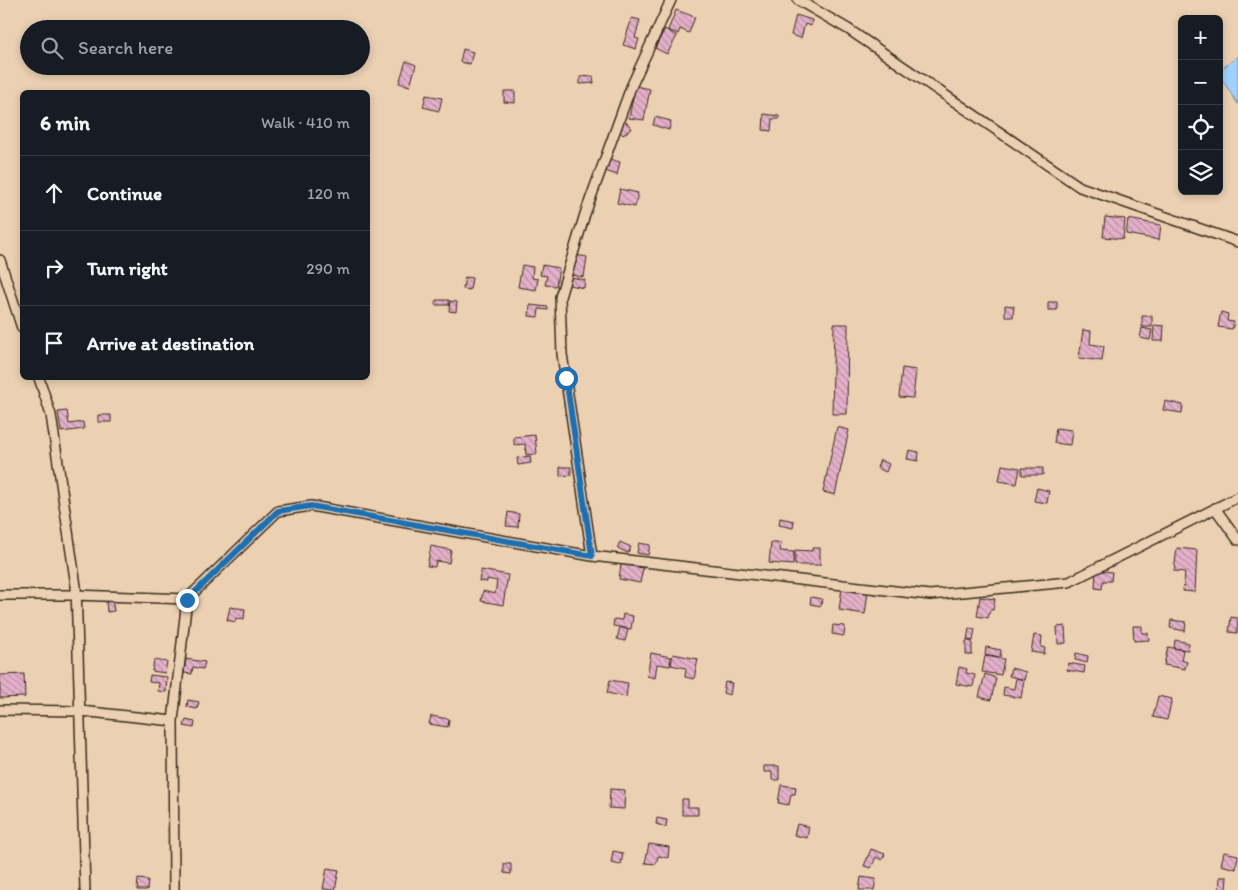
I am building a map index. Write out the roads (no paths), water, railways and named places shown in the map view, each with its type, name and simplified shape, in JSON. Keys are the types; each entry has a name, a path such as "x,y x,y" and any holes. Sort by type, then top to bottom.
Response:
{"street":[{"path":"592,556 562,354 560,297 585,214 631,87 671,0"},
{"path":"798,0 848,29 1080,187 1238,242"},
{"path":"0,260 20,322"},
{"path":"40,380 51,415 76,586 85,890"},
{"path":"174,890 173,721 187,600 278,511 311,506 592,556 930,595 1069,582 1238,496"},
{"path":"1216,508 1238,540"},
{"path":"0,595 75,595 187,600"},
{"path":"0,710 81,711 173,721"}],"water":[{"path":"1238,56 1238,104 1223,81 1223,68"}]}
